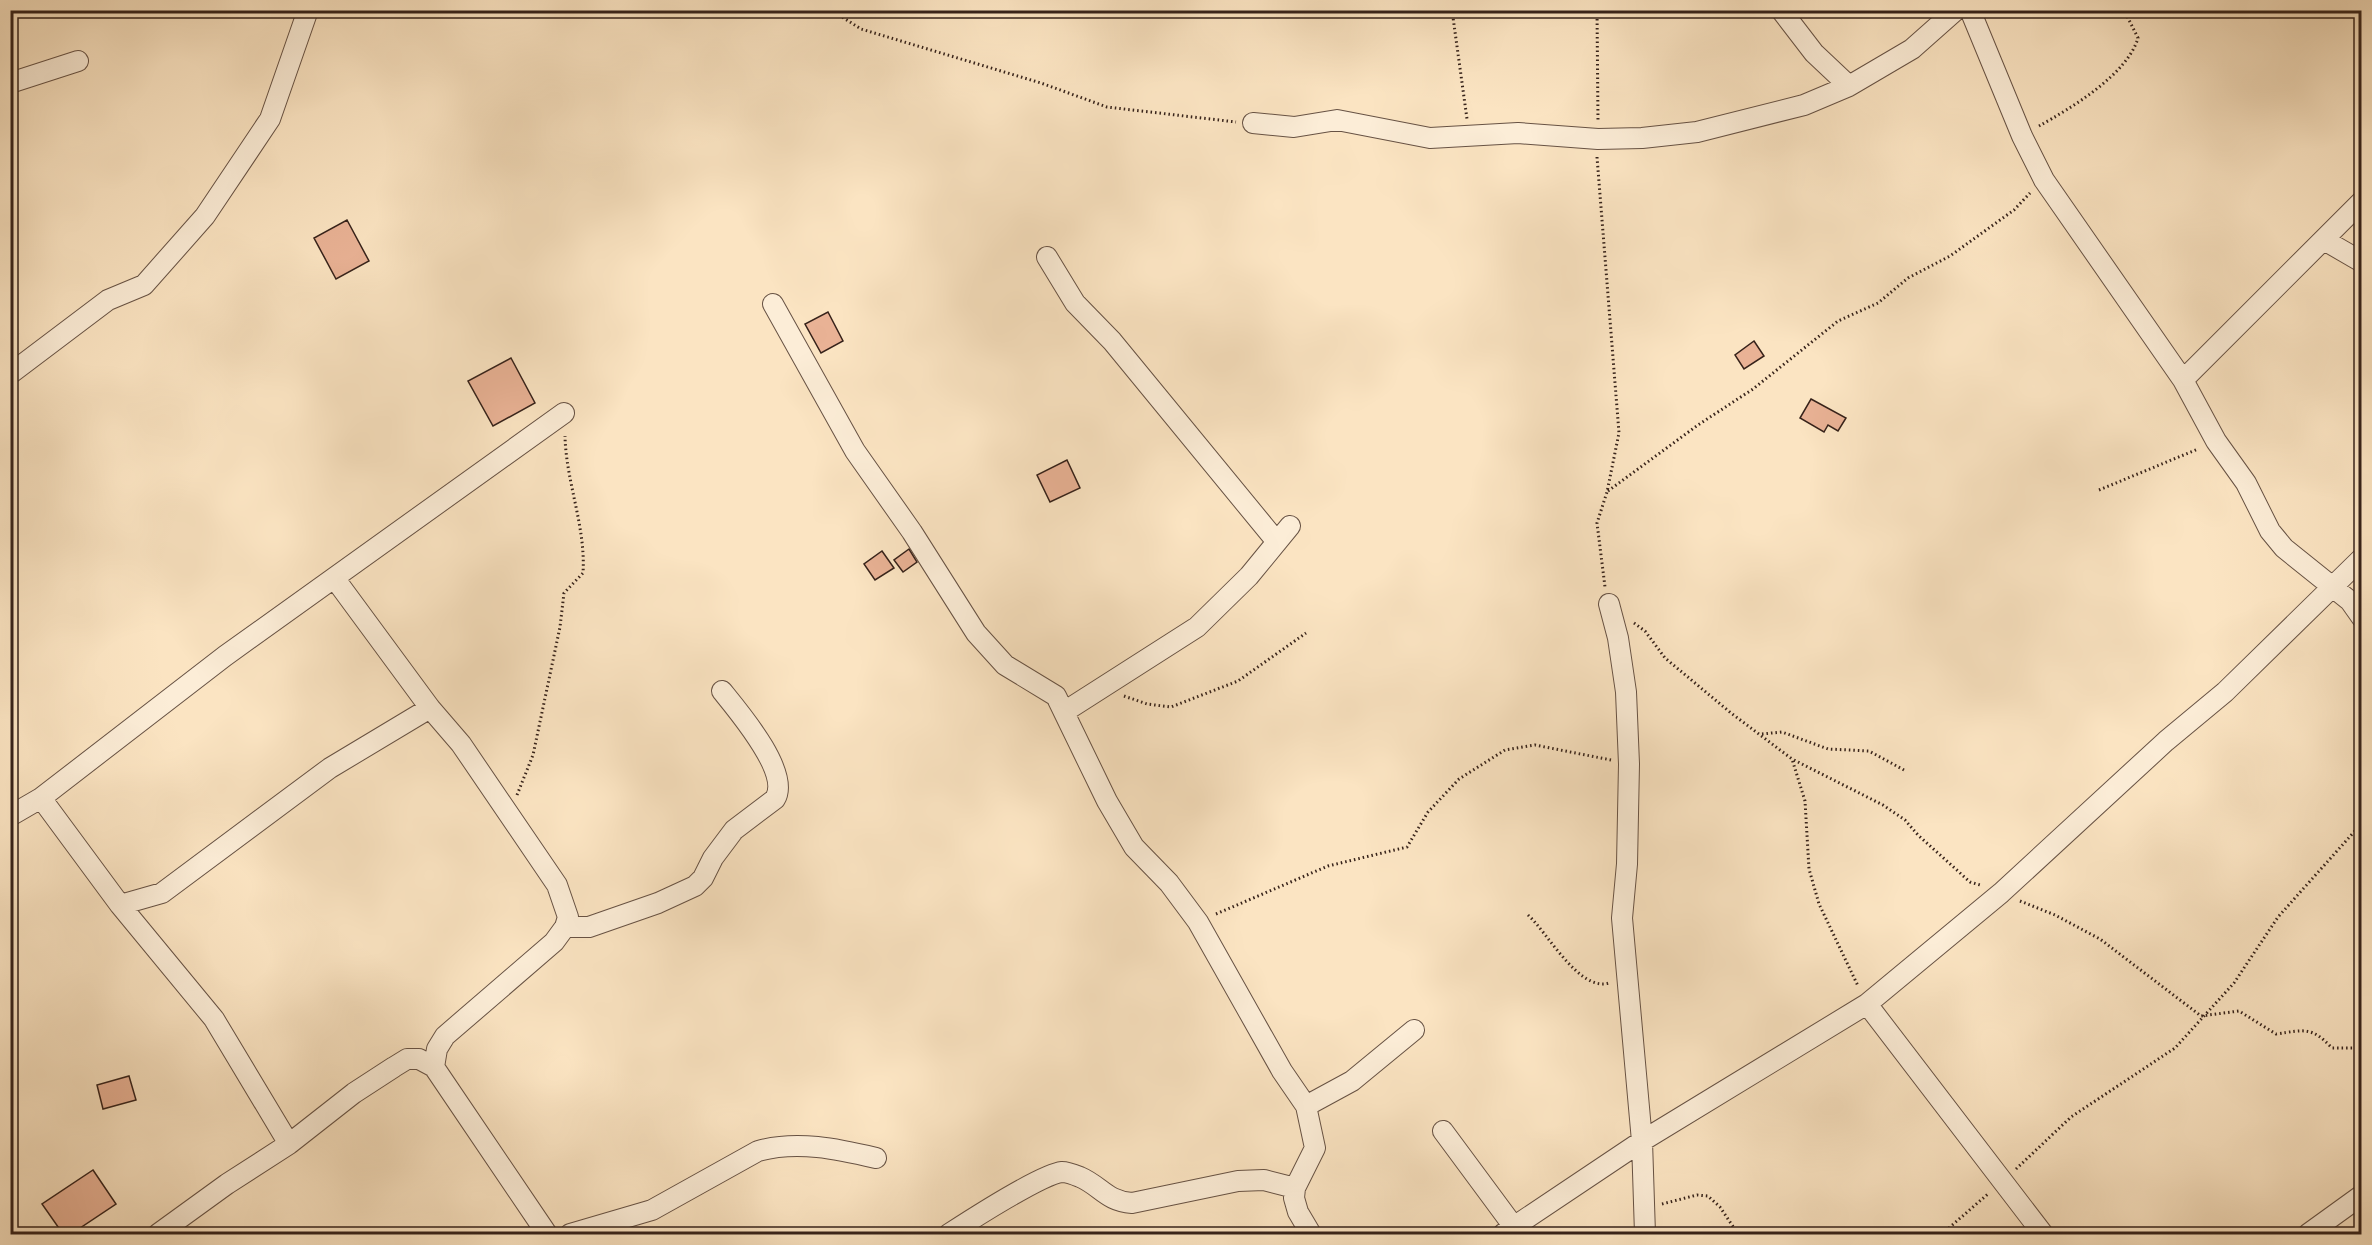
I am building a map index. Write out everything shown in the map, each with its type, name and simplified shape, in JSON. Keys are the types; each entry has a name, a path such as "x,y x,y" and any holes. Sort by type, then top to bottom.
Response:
{"street":[{"path":"10,374 108,300 144,285 205,216 270,118 308,10"},
{"path":"1781,10 1814,53 1849,86"},
{"path":"1252,123 1294,127 1337,120 1430,138 1518,133 1598,139 1664,136 1747,122 1804,105 1849,86 1912,49 1956,10"},
{"path":"1970,10 2022,136 2044,180 2183,380 2217,441 2246,483 2270,531 2284,548 2350,601 2361,618"},
{"path":"10,83 78,61"},
{"path":"2183,380 2361,201"},
{"path":"2324,240 2361,262"},
{"path":"1047,257 1075,303 1112,341 1277,542"},
{"path":"773,304 855,451 912,532 976,633 1005,665 1048,689 1056,696 1107,801 1134,847 1169,883 1198,922 1282,1071 1306,1106 1315,1148 1295,1188 1298,1212 1311,1234"},
{"path":"10,816 41,798 225,656 564,413"},
{"path":"1064,712 1197,627 1249,576 1290,526"},
{"path":"1443,1131 1508,1231 1642,1141 1867,1004 2001,893 2166,741 2225,692 2361,558"},
{"path":"335,579 430,708 461,744 510,813 556,885 568,917 565,927 554,942 445,1036 437,1049 434,1067"},
{"path":"1609,604 1618,638 1626,692 1629,764 1627,864 1622,918 1642,1141 1645,1234"},
{"path":"565,927 589,927 658,903 695,886 703,878 713,858 734,830 775,799 780,783 775,771 752,730 722,691"},
{"path":"120,905 162,893 330,768 430,708"},
{"path":"41,798 120,905 213,1019 289,1144"},
{"path":"1867,1004 2043,1234"},
{"path":"1306,1106 1353,1081 1414,1030"},
{"path":"158,1234 227,1184 289,1144 354,1092 407,1059 419,1059 434,1067 547,1234"},
{"path":"570,1234 652,1210 758,1151 777,1145 836,1149 876,1158"},
{"path":"949,1234 1035,1183 1064,1172 1081,1177 1104,1194 1120,1202 1132,1203 1238,1181 1264,1180 1295,1188"},
{"path":"2308,1234 2361,1195"}],"path":[{"path":"831,10 861,29 1041,83 1107,107 1252,123"},
{"path":"1452,10 1470,136"},
{"path":"1597,10 1598,139 1596,166 1619,433 1607,492 1597,523 1603,581 1609,604 1645,631 1665,658 1731,713 1762,734 1792,759 1821,776 1883,805 1905,820 1918,835 1970,882 2055,915 2100,939 2201,1016 2239,1011 2261,1028 2276,1034 2301,1030 2317,1033 2332,1048 2361,1048"},
{"path":"2022,136 2102,85 2135,49 2138,38 2124,10"},
{"path":"1607,492 1698,425 1753,389 1838,321 1878,303 1908,278 1950,256 2014,210 2044,180"},
{"path":"510,813 533,754 560,627 564,593 583,573 583,545 574,508 565,444 564,413"},
{"path":"2099,490 2217,441"},
{"path":"1103,687 1147,704 1171,707 1239,681 1306,633"},
{"path":"1762,734 1782,732 1828,749 1869,751 1904,770"},
{"path":"1198,922 1328,866 1407,848 1428,812 1459,779 1505,750 1535,745 1629,764"},
{"path":"1792,759 1805,801 1809,869 1819,904 1867,1004"},
{"path":"1942,1234 2071,1117 2175,1048 2201,1016 2234,983 2278,917 2361,823"},
{"path":"1528,915 1542,928 1577,974 1592,983 1605,984 1627,975"},
{"path":"1643,1208 1697,1195 1708,1196 1720,1207 1738,1234"}],"building":[{"path":"347,220 369,261 336,279 314,238"},
{"path":"828,312 843,341 821,353 805,324"},
{"path":"1754,341 1764,356 1744,369 1735,355"},
{"path":"511,358 535,403 493,426 468,381"},
{"path":"1811,399 1846,418 1838,431 1828,425 1824,432 1800,418"},
{"path":"1067,460 1080,488 1050,502 1037,475"},
{"path":"909,549 917,562 903,572 894,560"},
{"path":"882,551 894,568 875,580 864,564"},
{"path":"129,1076 136,1100 103,1109 97,1085"},
{"path":"93,1170 116,1204 71,1234 63,1234 42,1204"}]}
